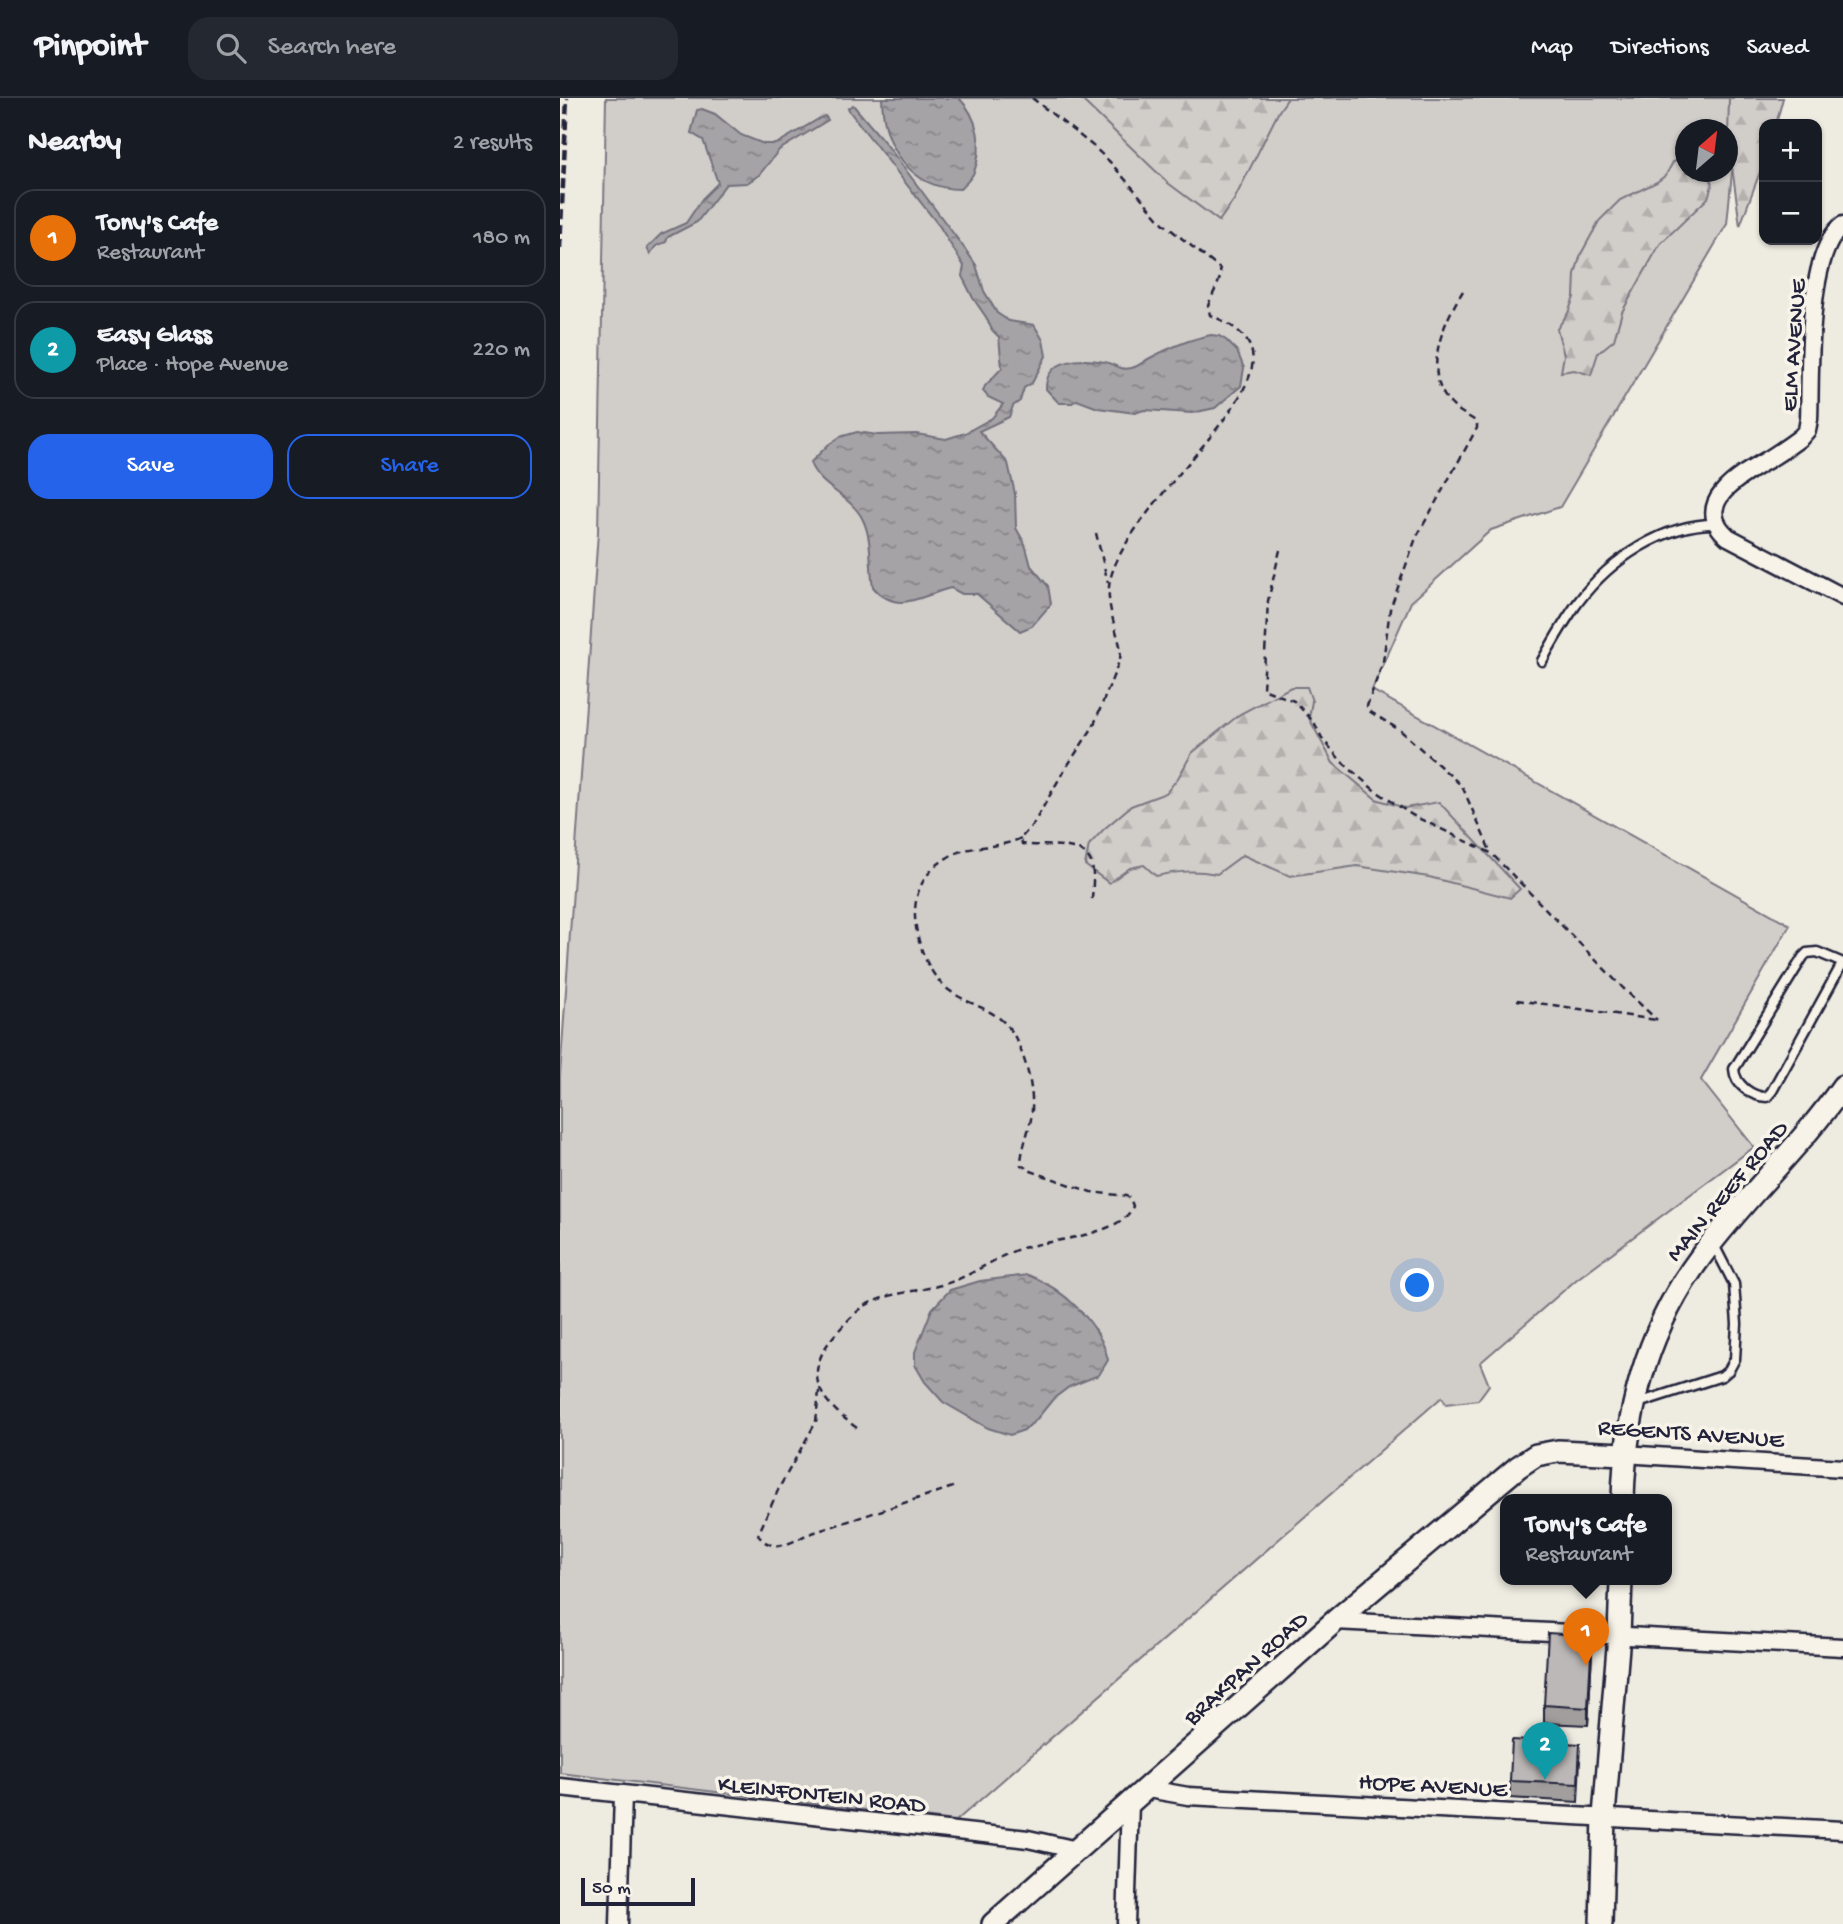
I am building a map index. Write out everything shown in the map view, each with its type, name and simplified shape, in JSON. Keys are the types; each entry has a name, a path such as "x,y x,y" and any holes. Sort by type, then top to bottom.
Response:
{"main road":[{"name":"MAIN REEF ROAD","path":"1623,1494 1624,1454 1633,1405 1653,1341 1674,1297 1713,1242 1798,1144 1843,1086"},
{"name":"REGENTS AVENUE","path":"1536,1455 1558,1451 1624,1454"},
{"name":"BRAKPAN ROAD","path":"993,1924 1335,1621 1518,1467 1536,1455"},
{"path":"1601,1924 1604,1816 1619,1635 1620,1585"}],"street":[{"name":"ELM AVENUE","path":"1716,519 1718,499 1731,483 1801,437 1807,430 1814,300 1825,248 1834,233 1843,225"},
{"path":"1716,519 1728,537 1843,597"},
{"name":"REGENTS AVENUE","path":"1624,1454 1843,1468"},
{"path":"1335,1621 1843,1647"},
{"name":"KLEINFONTEIN ROAD","path":"560,1787 1028,1839 1077,1850"},
{"name":"HOPE AVENUE","path":"1148,1789 1188,1796 1843,1830"},
{"path":"619,1924 624,1794"},
{"path":"1126,1924 1130,1803"}],"lane":[{"path":"1542,662 1580,600 1602,575 1638,548 1672,531 1716,519"},
{"path":"1817,952 1842,963 1772,1091 1762,1098 1743,1087 1735,1076 1734,1069 1803,957 1807,953 1817,952"},
{"path":"1633,1405 1722,1376 1735,1359 1737,1324 1734,1284 1713,1242"}],"path":[{"path":"1032,98 1093,146 1164,224 1220,269 1219,282 1208,306 1210,315 1237,329 1252,351 1252,376 1246,388 1129,541 1109,586"},
{"path":"1463,290 1445,325 1438,350 1437,376 1448,401 1476,422 1477,428 1416,538 1390,609 1383,662 1367,706 1369,711 1401,731 1462,786 1491,853"},
{"path":"953,1487 806,1535 786,1545 774,1546 764,1542 758,1535 779,1488 816,1422 816,1372 819,1359 837,1332 862,1307 881,1299 947,1283 995,1258 1024,1247 1093,1233 1119,1221 1132,1211 1133,1202 1126,1196 1091,1192 1021,1165 1032,1114 1030,1085 1018,1044 994,1012 945,987 926,961 914,923 914,905 918,889 925,877 936,865 962,850 1007,845 1021,838 1034,823 1093,727 1120,659 1121,650 1096,533"},
{"path":"1280,550 1268,601 1263,689 1294,701 1314,722 1322,738 1342,762 1373,789 1412,815 1491,853 1657,1020 1517,1000"},
{"path":"1021,838 1022,844 1068,847 1085,854 1092,869 1092,903"},
{"path":"818,1387 822,1397 857,1428"}],"green space":[{"path":"606,98 1742,98 1737,119 1675,119 1675,182 1731,182 1727,224 1560,507 1491,530 1411,602 1372,690 1790,925 1701,1080 1754,1147 1577,1279 1480,1363 1489,1385 1478,1400 1446,1404 1442,1397 956,1821 560,1773 560,1076 598,532"},
{"path":"1080,98 1288,98 1234,200 1219,221 1168,183"},
{"path":"1729,98 1783,98 1777,119 1759,119 1759,175 1740,226 1734,182 1738,182 1738,119 1728,119"},
{"path":"1675,161 1675,182 1711,182 1708,198 1660,244 1622,312 1614,340 1598,353 1591,375 1574,370 1561,372 1564,355 1557,329 1568,313 1574,297 1575,274 1581,254 1599,221 1620,200 1657,182 1666,175"},
{"path":"1291,687 1307,687 1312,701 1309,718 1333,763 1376,799 1405,808 1439,802 1520,889 1510,898 1429,877 1357,866 1290,876 1243,855 1217,874 1186,872 1156,876 1144,865 1130,868 1109,883 1085,865 1089,845 1104,829 1131,806 1166,793 1192,753 1240,714"}],"water":[{"path":"882,98 959,98 966,106 975,123 979,152 973,174 960,189 942,187 926,181 902,161 887,132"},
{"path":"853,105 887,145 965,249 976,265 984,291 997,313 1009,321 1034,325 1043,340 1046,356 1032,383 1024,388 1020,401 1013,406 1009,417 979,431 1008,463 1015,494 1016,528 1025,544 1031,566 1048,586 1051,604 1032,626 1020,631 977,594 962,594 951,588 910,601 901,602 882,596 873,587 870,545 863,520 851,504 821,479 810,463 840,437 857,432 878,435 916,434 946,439 965,433 992,418 1003,404 988,397 983,391 1002,368 999,337 992,330 962,276 964,266 940,227 850,112 848,108"},
{"path":"697,110 715,114 741,135 764,144 776,144 822,117 825,116 828,120 779,150 759,175 747,183 726,184 697,222 668,237 666,242 656,246 650,254 647,248 661,234 686,223 702,199 718,183 703,140 691,133"},
{"path":"1211,335 1226,340 1237,351 1244,368 1241,386 1215,408 1192,413 1144,410 1135,413 1098,408 1077,400 1072,403 1059,403 1046,389 1047,379 1052,371 1066,362 1105,362 1127,369 1172,347"},
{"path":"1028,1275 1054,1288 1078,1308 1097,1333 1108,1360 1099,1375 1069,1387 1053,1399 1024,1430 1010,1435 988,1428 943,1402 925,1382 915,1365 915,1352 932,1309 950,1290 980,1281"}],"building":[{"path":"1548,1633 1592,1636 1588,1708 1544,1705"},
{"path":"1512,1740 1580,1744 1578,1784 1510,1781"}],"railway":[{"path":"560,249 567,98"}],"place":[{"name":"Tony's Cafe","path":"1586,1666"},
{"name":"Easy Glass","path":"1545,1780"}]}
